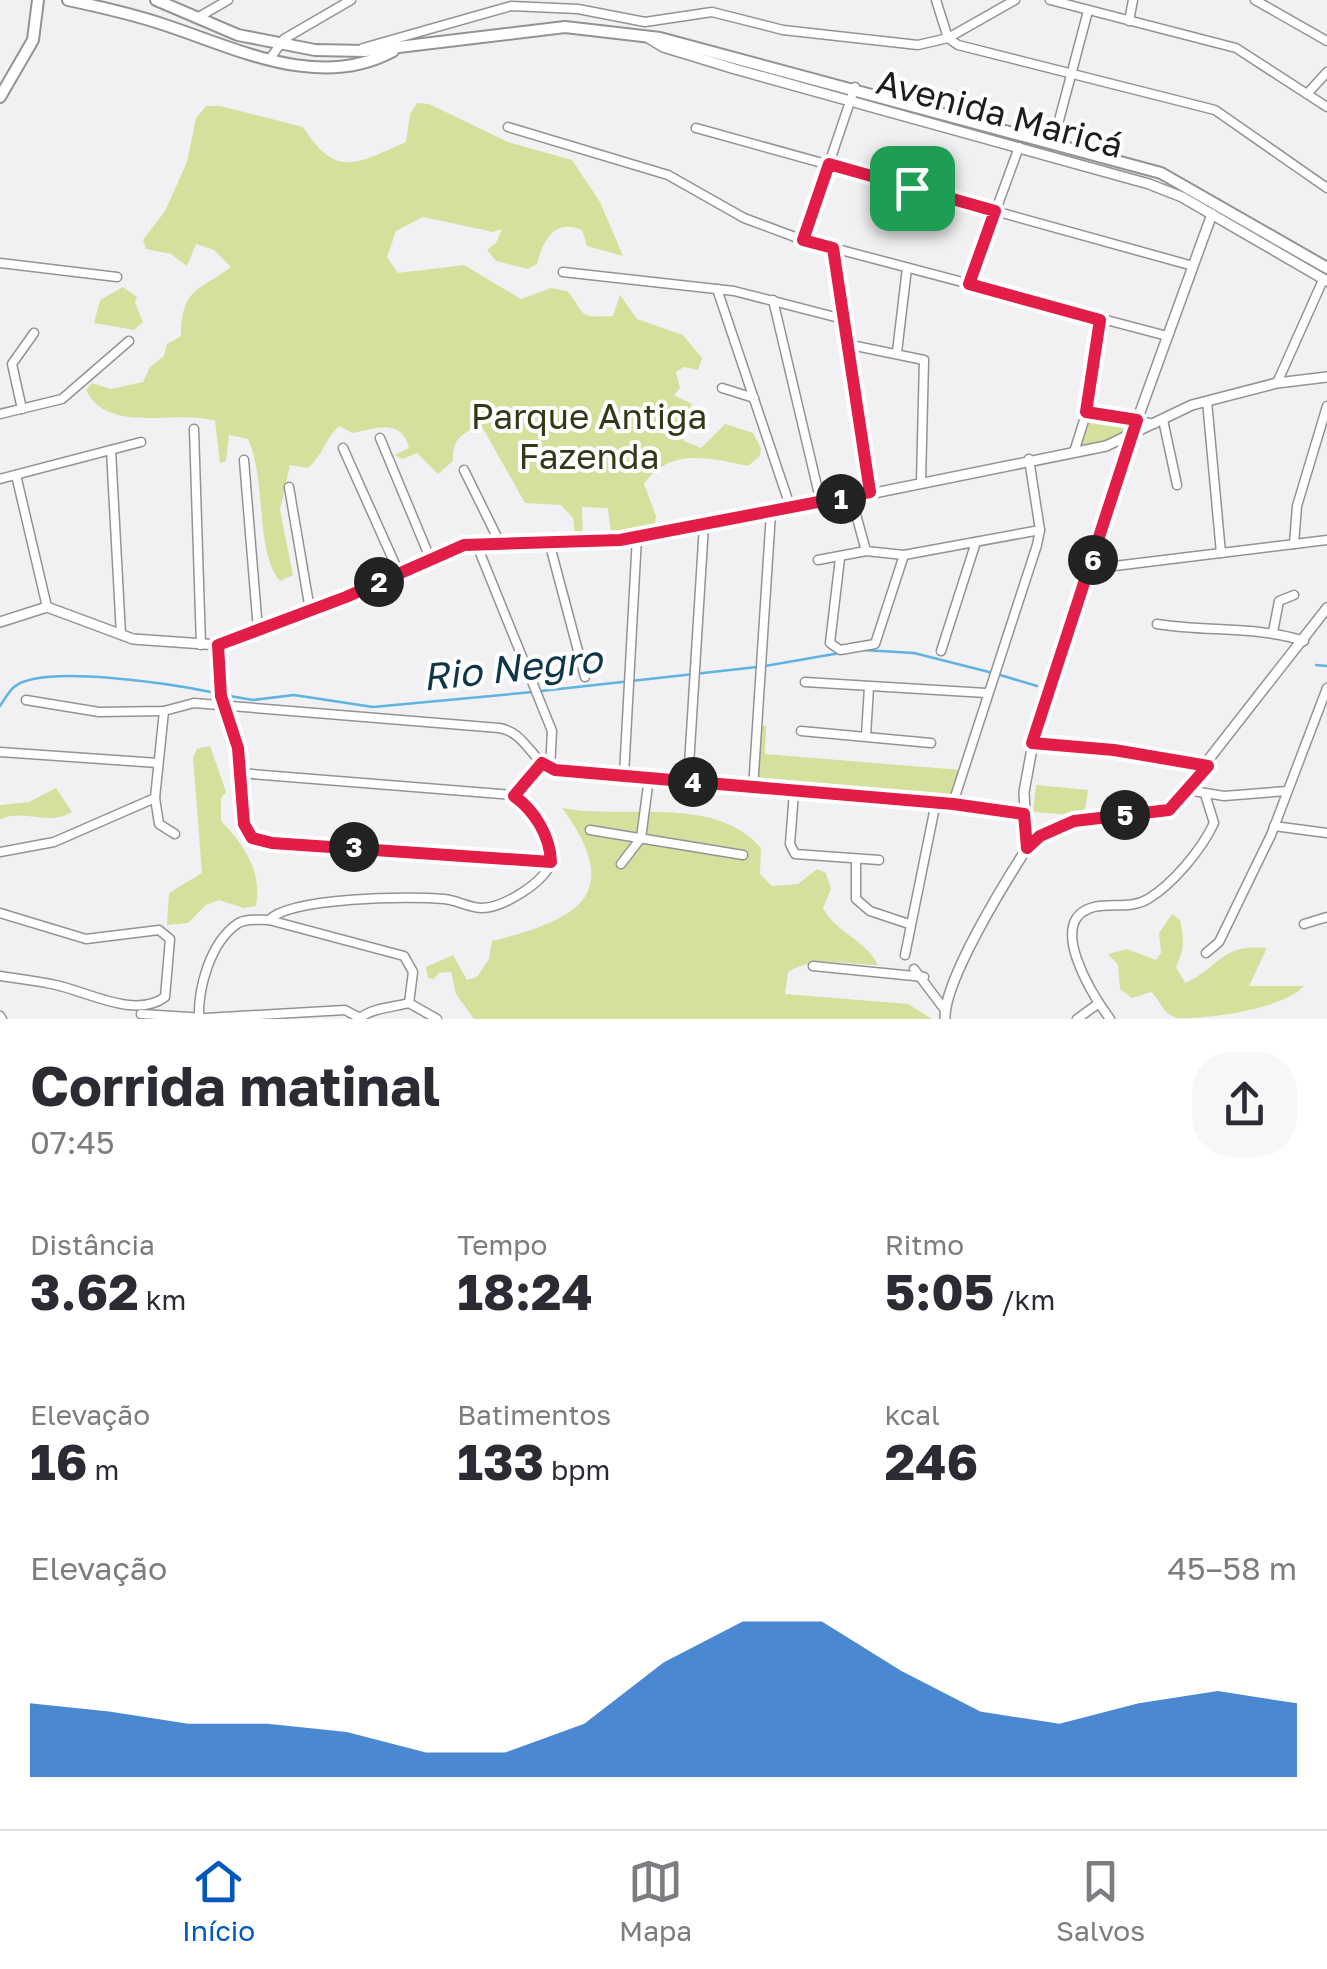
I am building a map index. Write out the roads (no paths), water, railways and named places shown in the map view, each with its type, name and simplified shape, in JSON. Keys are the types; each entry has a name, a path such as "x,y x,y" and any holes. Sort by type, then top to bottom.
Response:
{"main road":[{"path":"0,97 33,40 38,0"},
{"path":"68,0 137,16 269,60 336,69 364,65 399,48"},
{"path":"156,0 196,18 278,44 354,52 545,28 644,28 1161,173 1326,273"}],"street":[{"path":"196,18 228,0"},
{"path":"269,60 278,44 351,0"},
{"path":"936,0 948,38 958,45 1214,110 1327,188"},
{"path":"1050,0 1236,48 1327,107"},
{"path":"1129,20 1133,0"},
{"path":"1254,0 1327,40"},
{"path":"354,52 511,3 577,5 644,28 712,12 770,28 890,44 932,44 1011,1"},
{"path":"1053,142 1088,11"},
{"name":"Avenida Maricá","path":"644,28 663,46 1150,184 1326,273"},
{"path":"1307,94 1327,72"},
{"path":"803,240 854,87"},
{"path":"508,127 668,175 744,218 803,240 1168,336"},
{"path":"696,128 1193,266"},
{"path":"969,284 1019,146"},
{"path":"1027,848 1024,814 1032,743 1137,420 1212,214"},
{"path":"833,248 870,492"},
{"path":"0,263 118,277"},
{"path":"898,352 908,268"},
{"path":"563,272 717,289 843,319"},
{"path":"1277,383 1326,273"},
{"path":"717,289 791,509"},
{"path":"773,300 821,503"},
{"path":"1074,452 1086,412 1100,320"},
{"path":"22,409 13,360 34,333"},
{"path":"0,414 62,399 130,341"},
{"path":"846,344 921,357 926,369 921,482"},
{"path":"2,358 13,360"},
{"path":"0,622 47,607 121,636 218,645 476,543 637,537 771,514 1131,438 1208,400 1277,383 1327,377"},
{"path":"722,388 754,398"},
{"path":"1208,400 1221,553"},
{"path":"1294,544 1297,506 1327,406"},
{"path":"1086,412 1159,422"},
{"path":"1159,422 1177,485"},
{"path":"194,429 201,645"},
{"path":"380,438 430,558"},
{"path":"0,479 142,442"},
{"path":"343,448 399,572"},
{"path":"111,450 121,636"},
{"path":"953,804 1040,530 1029,459"},
{"path":"244,460 258,630"},
{"path":"464,470 499,542"},
{"path":"16,475 47,607"},
{"path":"289,488 310,610"},
{"path":"851,496 866,551"},
{"path":"753,789 771,514"},
{"path":"688,782 704,525"},
{"path":"818,560 866,551 904,555 1040,530"},
{"path":"624,776 637,537"},
{"path":"1090,570 1327,540"},
{"path":"549,542 584,676"},
{"path":"940,651 976,542"},
{"path":"476,543 552,731 546,766 514,796"},
{"path":"840,558 830,643 840,650 875,644 904,555"},
{"path":"1272,632 1278,604 1294,595"},
{"path":"945,1014 986,917 1027,848 1040,836 1074,821 1162,813 1208,766 1327,608"},
{"path":"1158,624 1224,633 1272,632 1304,640"},
{"path":"218,645 222,700 235,736 244,824 252,838 551,862"},
{"path":"805,682 986,693"},
{"path":"866,736 869,687"},
{"path":"1206,953 1224,932 1274,826 1327,688"},
{"path":"26,700 98,712 164,711 183,704 222,700 508,729 546,766 753,789 936,802 1024,814"},
{"path":"164,711 155,798 159,824 174,834"},
{"path":"801,732 931,743"},
{"path":"1032,743 1114,750 1208,766"},
{"path":"0,752 158,764"},
{"path":"239,773 514,796 531,810 545,834 551,862 542,878 494,906 440,898 330,903 284,908 268,920"},
{"path":"621,864 642,838 649,778"},
{"path":"1188,790 1205,794 1286,791"},
{"path":"794,792 792,850 879,860"},
{"path":"1110,1019 1099,1003 1070,935 1073,923 1086,910 1138,904 1156,893 1214,823 1205,794"},
{"path":"0,852 54,842 155,798"},
{"path":"904,955 936,802"},
{"path":"1274,826 1327,833"},
{"path":"590,830 743,855"},
{"path":"856,860 854,898 870,911 909,924"},
{"path":"0,913 86,939 148,930 166,933 172,950 162,1000 140,1013"},
{"path":"1304,924 1327,917"},
{"path":"199,1018 200,985 232,929 247,920 268,920 404,956 412,972 409,1003"},
{"path":"813,966 924,978"},
{"path":"914,969 924,978 945,1014"},
{"path":"0,976 140,1013 199,1018 345,1010 363,1016 409,1003"},
{"path":"409,1003 438,1019"},
{"path":"1078,1019 1099,1003"}],"waterway":[{"name":"Rio Negro","path":"863,650 914,653 993,673"},
{"name":"Rio Negro","path":"765,666 840,653"},
{"path":"1316,665 1327,666"},
{"name":"Rio Negro","path":"541,691 757,667"},
{"name":"Rio Negro","path":"1000,675 1037,686"},
{"name":"Rio Negro","path":"0,706 14,687 52,677 111,678 216,693"},
{"name":"Rio Negro","path":"224,695 253,700 294,695 373,707 533,692"}],"park label":[{"name":"Parque Antiga Fazenda","path":"589,436"}]}
